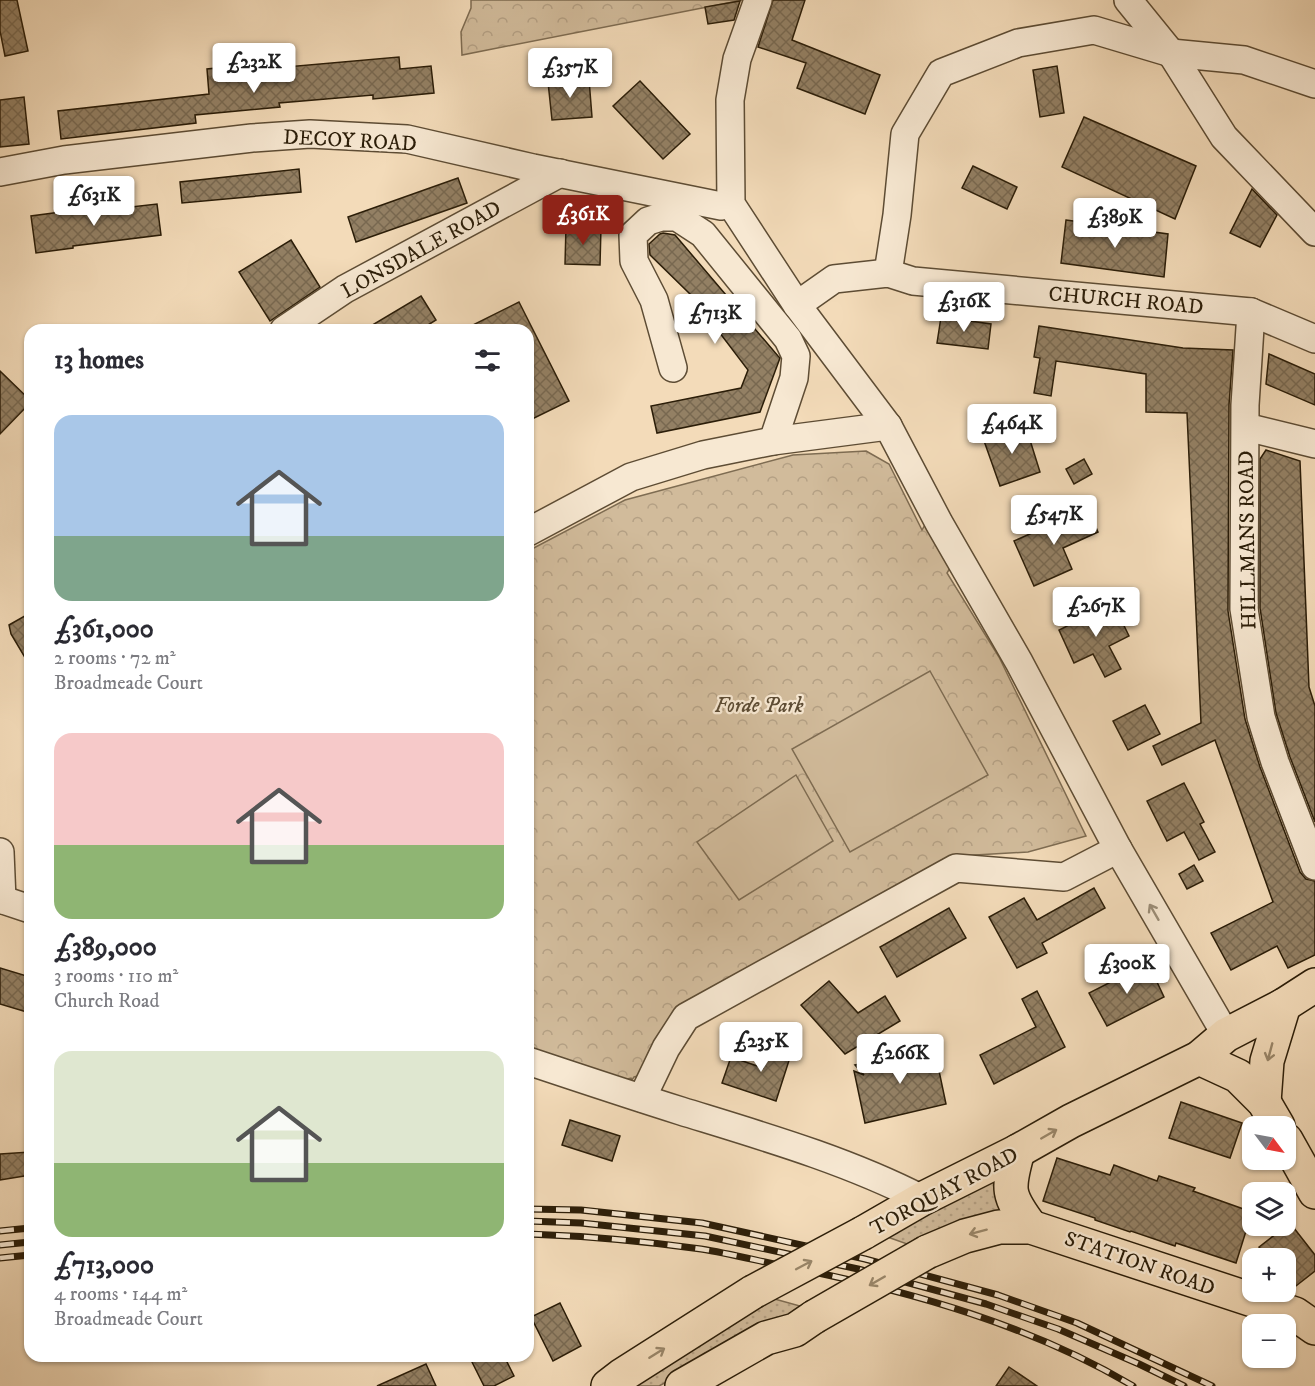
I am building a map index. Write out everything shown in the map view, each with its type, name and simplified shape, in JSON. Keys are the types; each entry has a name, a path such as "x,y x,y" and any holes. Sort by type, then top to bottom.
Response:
{"main road":[{"name":"TORQUAY ROAD","path":"608,1386 753,1292 922,1199 1018,1151 1071,1121 1199,1058 1226,1035 1284,1005 1315,985"},
{"path":"1271,1114 1267,1060 1284,1005"},
{"path":"1199,1058 1238,1076 1271,1114"},
{"path":"1018,1151 1010,1181 1014,1205 1031,1227"},
{"path":"1296,1158 1315,1192"},
{"path":"682,1386 766,1338 805,1324 927,1252 965,1236 999,1227 1031,1227"},
{"name":"STATION ROAD","path":"1031,1227 1308,1317"},
{"path":"722,1386 770,1356 805,1324"}],"street":[{"path":"758,0 737,59 730,100 731,204 797,305 888,426 939,523 1019,662 1118,849 1226,1035"},
{"path":"1128,0 1171,53 1224,137 1315,232"},
{"path":"888,273 897,215 905,134 941,73 1018,43 1094,30 1171,53 1244,60 1315,84"},
{"name":"DECOY ROAD","path":"0,172 64,159 252,138 310,134 407,140 722,206 731,204"},
{"name":"LONSDALE ROAD","path":"293,324 345,289 560,173"},
{"path":"673,368 654,300 634,261 633,234 648,221 661,217 677,218 704,234 788,339 796,356 794,378 773,441"},
{"name":"CHURCH ROAD","path":"797,305 834,279 888,273 913,281 1251,312 1315,339"},
{"name":"HILLMANS ROAD","path":"1251,312 1245,405 1244,609 1261,717 1271,751 1315,866"},
{"path":"534,529 631,477 704,455 773,441 888,426"},
{"path":"1246,427 1315,444"},
{"path":"642,1098 666,1048 686,1017 956,868 1064,877 1118,849"},
{"path":"0,852 1,900 24,907"},
{"path":"534,1063 749,1131 890,1182 922,1199"}],"green space":[{"path":"471,0 743,0 462,55 461,32 471,8"},
{"name":"Forde Park","path":"866,451 889,464 922,530 926,523 950,568 947,573 999,657 1086,836 1028,852 958,856 701,1001 646,1074 634,1077 632,1080 631,1078 623,1080 534,1050 534,548 625,500 793,455"},
{"path":"930,671 988,775 850,852 792,749"},
{"path":"796,775 833,841 739,900 697,842"},
{"path":"1004,1170 1010,1212 957,1223 907,1244 882,1235"},
{"path":"771,1298 800,1306 792,1312 793,1315 659,1386 639,1386 632,1383"}],"building":[{"path":"0,0 17,0 28,51 5,56 0,31"},
{"path":"773,0 805,0 792,40 880,75 865,114 797,88 806,63 758,47"},
{"path":"740,1 734,20 708,24 705,7"},
{"path":"399,57 400,69 431,66 434,93 373,99 373,95 279,103 280,107 195,115 196,123 61,139 58,111 209,94 207,69 275,62 275,68"},
{"path":"1057,66 1064,113 1040,117 1033,70"},
{"path":"589,79 592,117 552,120 548,82"},
{"path":"640,81 690,134 663,159 613,106"},
{"path":"24,97 29,144 0,147 0,100"},
{"path":"1084,117 1196,166 1175,219 1062,167"},
{"path":"973,166 1017,187 1007,209 962,188"},
{"path":"299,169 301,192 182,203 180,182"},
{"path":"458,178 467,203 356,242 348,217"},
{"path":"1252,189 1277,215 1260,247 1230,233"},
{"path":"157,204 161,235 36,253 31,216"},
{"path":"1066,220 1168,234 1164,277 1061,263"},
{"path":"566,226 601,227 600,265 565,264"},
{"path":"663,233 675,235 780,358 760,412 657,433 651,406 741,388 748,370 691,295 650,255 649,244"},
{"path":"291,240 320,287 270,321 239,272"},
{"path":"421,296 436,320 430,324 374,324"},
{"path":"519,302 530,324 475,324"},
{"path":"941,317 991,324 988,349 937,343"},
{"path":"1039,326 1183,348 1233,350 1229,405 1228,611 1245,719 1260,767 1300,872 1306,879 1315,881 1315,955 1288,968 1277,946 1231,970 1211,933 1273,902 1215,740 1162,765 1153,746 1201,723 1187,413 1146,412 1146,374 1056,361 1051,396 1034,393 1040,358 1034,357"},
{"path":"534,332 569,401 534,418"},
{"path":"1269,354 1315,374 1315,405 1266,384"},
{"path":"0,371 24,394 24,409 0,434"},
{"path":"1025,424 1040,472 1000,486 983,438"},
{"path":"1266,450 1300,461 1309,687 1315,706 1315,822 1276,713 1260,608 1260,459"},
{"path":"1084,459 1092,474 1074,484 1066,469"},
{"path":"1088,508 1098,532 1063,548 1072,569 1034,586 1014,541"},
{"path":"1113,603 1129,636 1109,646 1121,669 1105,677 1093,654 1074,663 1059,630"},
{"path":"24,616 24,656 11,634 9,625"},
{"path":"1145,705 1160,734 1128,750 1113,721"},
{"path":"1184,783 1204,822 1200,824 1215,852 1199,860 1184,832 1167,841 1147,801"},
{"path":"1194,865 1203,881 1187,889 1179,874"},
{"path":"1094,888 1105,908 1042,943 1047,953 1017,968 989,917 1024,898 1037,920"},
{"path":"949,908 966,938 897,977 880,947"},
{"path":"1148,963 1164,997 1107,1026 1089,993"},
{"path":"0,968 24,975 24,1011 0,1004"},
{"path":"829,981 858,1013 885,996 900,1021 845,1054 801,1005"},
{"path":"1037,991 1065,1047 994,1084 980,1055 1036,1027 1022,999"},
{"path":"772,1040 793,1048 776,1101 722,1083 731,1057 763,1068"},
{"path":"934,1047 946,1104 865,1123 854,1071 864,1075 855,1065"},
{"path":"1181,1102 1242,1123 1230,1158 1169,1138"},
{"path":"570,1120 620,1136 612,1161 562,1145"},
{"path":"24,1152 24,1176 0,1180 0,1154"},
{"path":"1057,1158 1110,1175 1114,1165 1157,1181 1159,1176 1195,1188 1193,1191 1242,1208 1242,1236 1244,1236 1236,1263 1176,1243 1175,1246 1130,1232 1043,1201"},
{"path":"1296,1231 1315,1255 1315,1271 1296,1286 1296,1248 1259,1247 1273,1236 1296,1236"},
{"path":"560,1303 581,1346 553,1361 534,1323 534,1316"},
{"path":"472,1362 507,1362 514,1376 494,1386 484,1386"},
{"path":"426,1364 436,1386 377,1386"},
{"path":"1009,1367 1037,1386 996,1386"}],"railway":[{"path":"534,1209 581,1210 702,1223 865,1259 998,1295 1077,1323 1212,1386"},
{"path":"534,1221 581,1223 705,1236 858,1269 986,1304 1058,1329 1184,1386"},
{"path":"0,1231 24,1229"},
{"path":"534,1234 614,1239 701,1249 842,1278 928,1300 1013,1329 1054,1346 1133,1386"},
{"path":"0,1245 24,1243"},
{"path":"0,1258 24,1256"}]}
